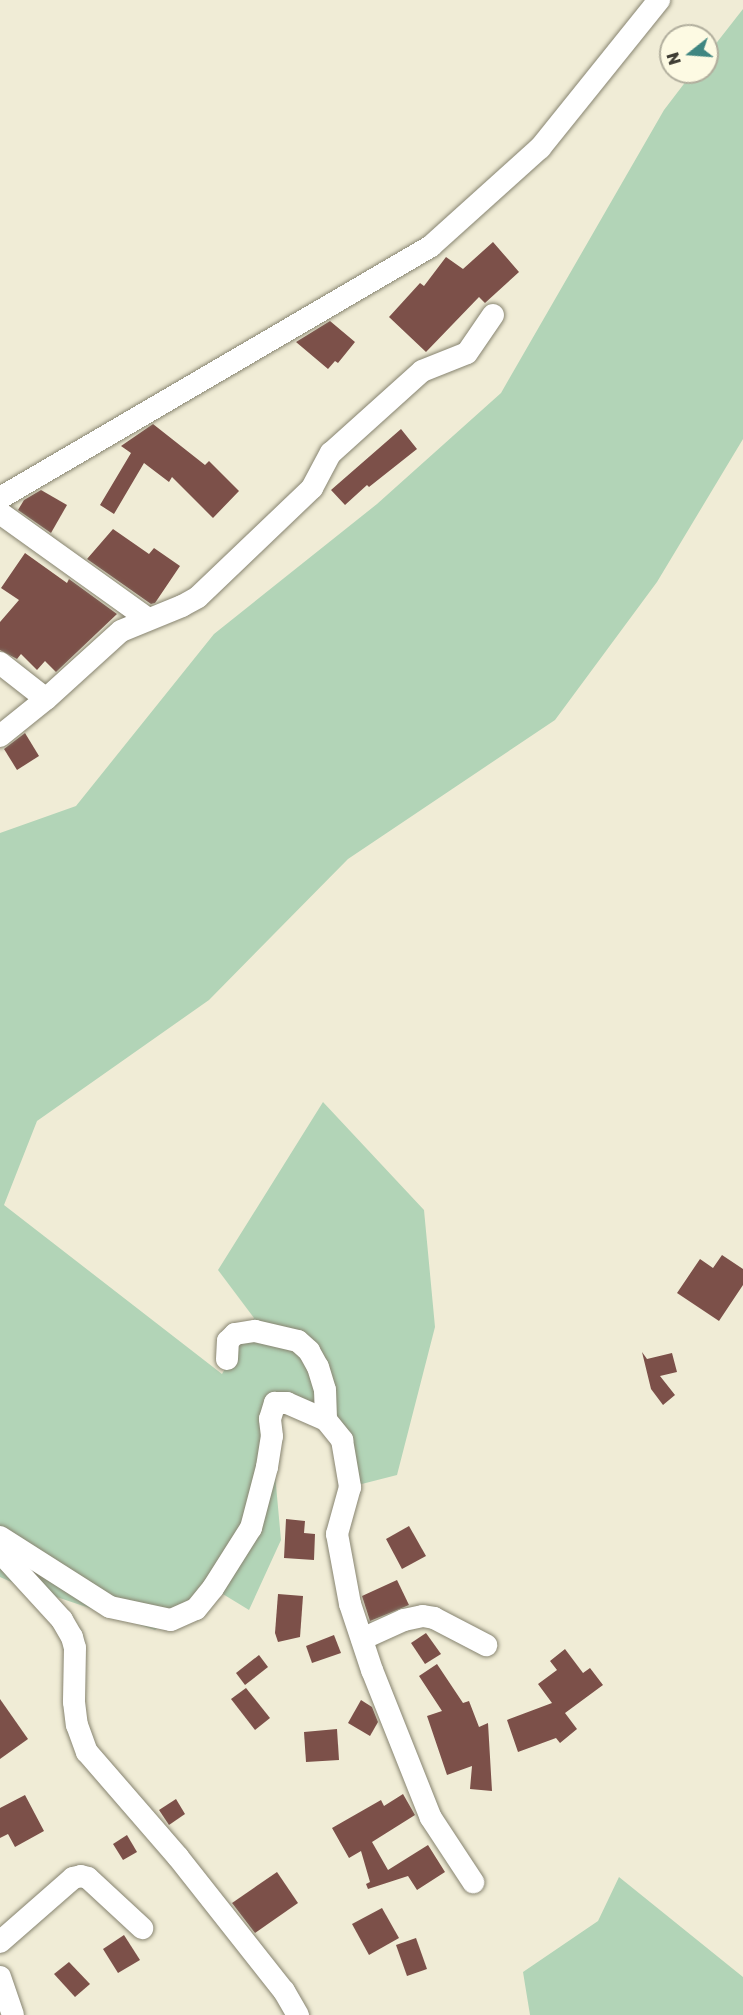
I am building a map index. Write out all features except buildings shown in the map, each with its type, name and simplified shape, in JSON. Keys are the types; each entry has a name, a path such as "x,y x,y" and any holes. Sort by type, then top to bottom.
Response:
{"street":[{"path":"0,498 431,246 540,148 659,0"},
{"path":"0,736 46,699 117,634 198,597 312,488 331,453 422,371 467,352 493,315"},
{"path":"0,513 148,620"},
{"path":"0,663 46,699"},
{"path":"227,1359 228,1341 236,1334 255,1331 298,1341 309,1351 318,1367 325,1390 326,1420"},
{"path":"0,1537 110,1608 171,1620 196,1609 213,1588 251,1528 267,1467 272,1436 270,1419 275,1404 287,1403 326,1420 342,1440 350,1487 337,1534 350,1604 431,1818 472,1882"},
{"path":"0,1552 62,1620 72,1637 75,1648 74,1702 77,1725 87,1752 178,1857 284,1990 298,2015"},
{"path":"362,1639 404,1620 423,1616 434,1618 486,1645"},
{"path":"0,1942 74,1878 81,1876 88,1878 142,1928"},
{"path":"0,1977 14,2015"}],"green space":[{"path":"743,9 743,439 657,582 555,720 348,859 209,1000 37,1121 4,1205 222,1374 254,1318 218,1270 323,1102 424,1210 435,1327 397,1475 350,1487 342,1440 287,1403 270,1419 281,1540 249,1610 213,1588 155,1630 0,1577 0,833 76,806 214,634 377,504 501,393 664,110 684,84 719,84 719,40"},
{"path":"619,1877 743,1977 743,2015 530,2015 523,1972 598,1921"}]}
